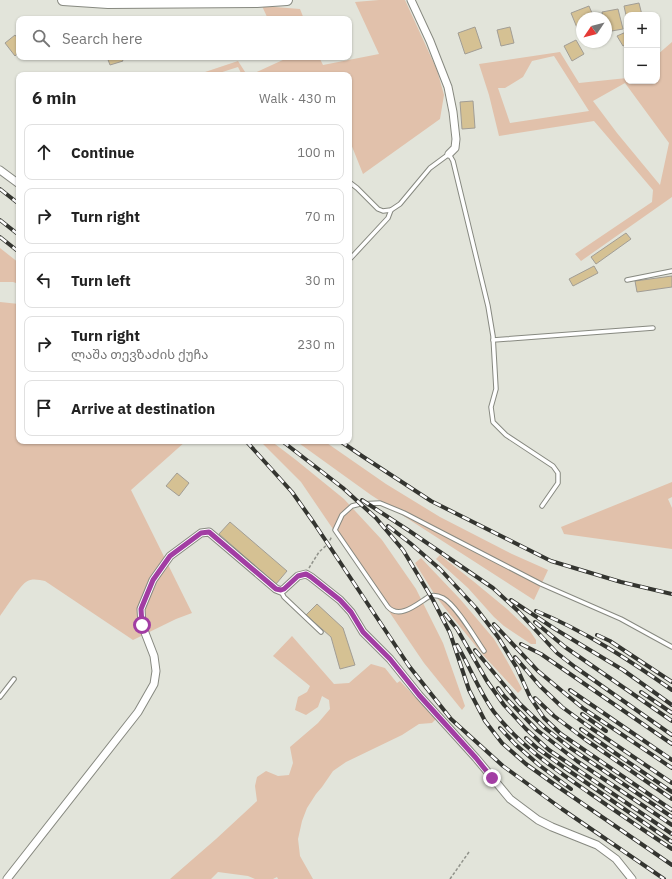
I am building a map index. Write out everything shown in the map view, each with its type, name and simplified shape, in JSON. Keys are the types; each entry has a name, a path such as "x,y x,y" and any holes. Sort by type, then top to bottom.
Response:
{"street":[{"path":"63,0 108,3 257,2 287,0"},
{"path":"411,0 430,41 448,87 456,139 455,148 449,154"},
{"path":"0,170 16,182"},
{"path":"7,879 138,712 154,684 156,671 154,656 142,625 141,609 153,580 170,556 201,533 209,532 276,589 284,589 298,576 306,574 340,600 351,612 363,632 390,659 419,695 476,758 510,799 538,820 597,845 616,859 632,879"}],"lane":[{"path":"352,184 378,209 383,211 391,210 400,204 430,168 449,154 453,161 488,306 493,340 496,389 490,407 493,422 506,435 553,466 558,473 558,483 542,506"},
{"path":"352,257 388,218 391,210"},
{"path":"627,280 672,271"},
{"path":"493,340 652,328"},
{"path":"484,651 453,605 442,597 435,595 430,596 405,611 391,611 335,530 342,515 352,506 380,503 404,513 541,584 621,619 672,647"},
{"path":"281,590 284,597 321,632"},
{"path":"0,697 14,679"}],"path":[{"path":"306,574 319,552 328,544 335,530"},
{"path":"450,879 469,852"}],"shaded area":[{"path":"405,0 437,70 444,95 440,119 363,174 352,146 352,72 257,72 283,60 320,60 323,65 379,54 355,2"},
{"path":"262,6 300,9 303,16 267,16"},
{"path":"672,42 672,197 581,261 575,254 652,202 653,190 594,121 499,136 489,95 479,64 560,52 579,83 624,78 624,84 593,101 660,185 669,143 626,84 660,84 660,52","holes":["554,56 589,111 510,123 498,88 505,88 523,77 532,61"]},
{"path":"238,61 245,72 240,72 238,67 222,72 205,72"},
{"path":"0,248 16,261 16,283 0,282"},
{"path":"0,302 16,304 16,444 183,444 131,490 192,613 176,619 133,640 45,581 33,580 26,582 23,585 0,616"},
{"path":"263,444 275,444 296,460 344,499 382,540 416,589 443,643 465,706 462,710 424,663 301,482"},
{"path":"300,444 328,444 386,484 440,517 512,554 548,570 534,600 371,495"},
{"path":"672,482 672,497 668,499 672,508 672,549 564,534 561,527"},
{"path":"440,555 507,609 530,631 536,640 536,644 531,644 504,626 494,617 468,588 436,559"},
{"path":"421,558 460,599 494,639 522,689 518,693 484,656 435,595 415,563"},
{"path":"292,636 334,684 349,683 371,664 385,668 397,683 400,681 436,719 432,723 419,724 402,735 346,762 333,771 307,808 298,839 300,856 313,879 278,879 277,877 273,879 255,879 248,876 218,872 211,879 170,879 257,801 255,786 257,777 266,771 278,776 289,775 293,763 290,747 318,723 330,709 329,700 322,696 318,707 306,715 295,710 298,697 307,692 310,686 273,656"}],"building":[{"path":"639,3 641,12 625,12 624,6"},
{"path":"589,6 592,12 576,12 576,25 571,13"},
{"path":"618,9 623,29 612,31 612,12 602,12"},
{"path":"475,27 482,48 465,54 458,33"},
{"path":"510,27 514,43 501,46 497,30"},
{"path":"624,33 624,46 623,46 617,36"},
{"path":"15,35 16,36 15,56 5,43"},
{"path":"576,40 576,48 581,48 584,54 572,61 564,46"},
{"path":"108,60 123,61 110,65"},
{"path":"473,101 475,128 462,129 460,102"},
{"path":"626,233 631,239 596,264 591,257"},
{"path":"594,266 598,273 573,286 569,279"},
{"path":"672,276 672,287 637,292 635,281"},
{"path":"177,473 189,483 179,496 166,486"},
{"path":"230,522 287,571 276,584 219,534"},
{"path":"317,604 343,628 355,665 340,669 331,637 306,615"}],"railway":[{"path":"0,189 16,202"},
{"path":"0,220 16,233"},
{"path":"0,237 16,250"},
{"path":"249,444 292,492 409,666 451,719 503,766 562,809 664,879"},
{"path":"286,444 343,488 376,518 403,550 433,600 450,633 469,690 485,721 502,743 526,764 672,865"},
{"path":"344,444 431,501 551,561 621,582 672,594"},
{"path":"362,500 493,588 518,611 557,653 672,735"},
{"path":"388,526 440,569 476,608 498,637 517,668 530,697 544,718 561,734 672,810"},
{"path":"511,600 555,629 623,670 672,705"},
{"path":"536,611 589,637 640,668 672,690"},
{"path":"445,614 457,629 487,681 504,705 526,729 549,750 672,834"},
{"path":"535,622 565,647 672,721"},
{"path":"494,624 538,671 584,709 672,768"},
{"path":"597,635 610,641 672,682"},
{"path":"521,644 541,654 672,744"},
{"path":"457,645 494,712 515,736 539,757 565,776 672,849"},
{"path":"475,650 520,704 545,728 569,747 672,817"},
{"path":"515,657 540,686 562,707 672,783"},
{"path":"498,688 537,730 577,761 672,825"},
{"path":"570,690 672,760"},
{"path":"641,692 672,713"},
{"path":"535,698 554,716 586,740 672,799"},
{"path":"582,714 606,731"},
{"path":"500,728 515,744 539,765 571,789"},
{"path":"581,729 672,792"},
{"path":"526,738 537,748 565,768 672,842"}],"route":[{"path":"142,625 141,609 153,580 170,556 201,533 209,532 276,589 284,589 298,576 306,574 340,600 351,612 363,632 390,659 419,695 492,778"}]}
